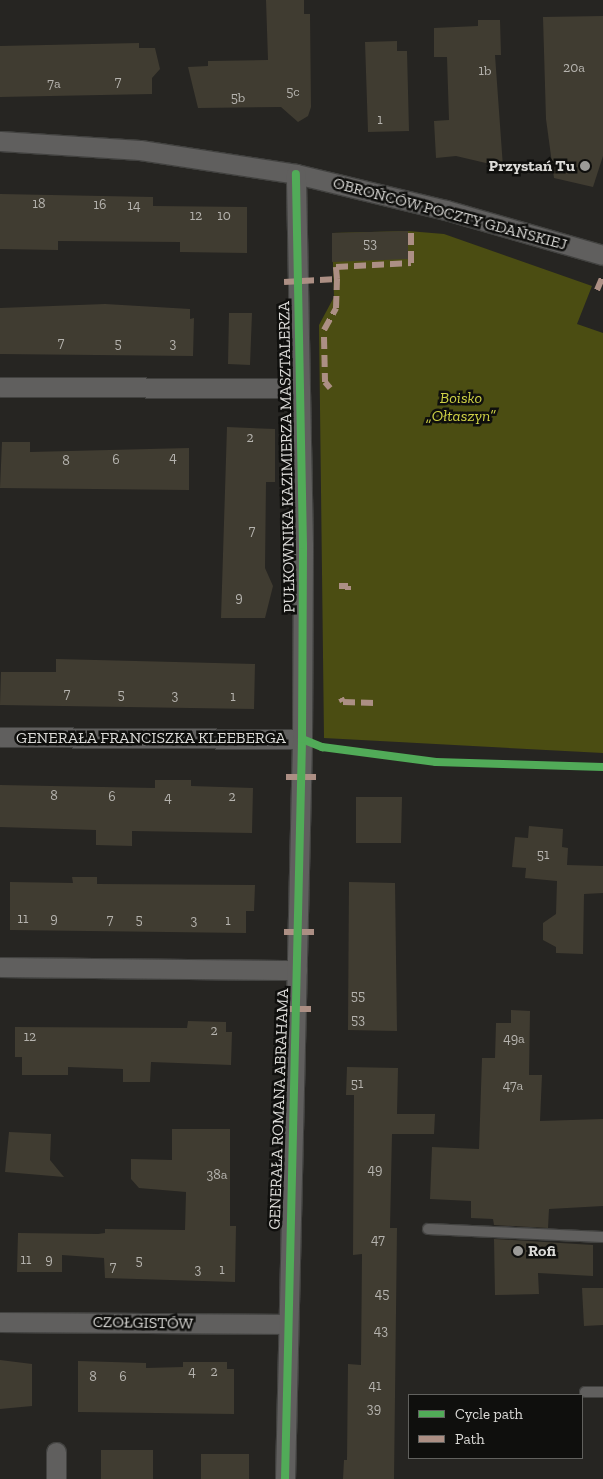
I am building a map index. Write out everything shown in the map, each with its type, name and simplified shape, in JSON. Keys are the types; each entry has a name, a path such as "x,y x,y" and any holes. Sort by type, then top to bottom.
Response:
{"street":[{"name":"OBROŃCÓW POCZTY GDAŃSKIEJ","path":"0,141 140,150 296,174 446,210 603,255"},
{"name":"PUŁKOWNIKA KAZIMIERZA MASZTALERZA","path":"296,174 300,388 302,739"},
{"path":"0,387 300,388"},
{"name":"GENERAŁA FRANCISZKA KLEEBERGA","path":"0,737 302,739"},
{"name":"GENERAŁA ROMANA ABRAHAMA","path":"285,1479 286,1324 302,739"},
{"path":"0,967 297,970"},
{"name":"CZOŁGISTÓW","path":"0,1322 286,1324"},
{"path":"56,1452 56,1479"}],"lane":[{"path":"428,1229 603,1237"},
{"path":"585,1392 603,1392"}],"green space":[{"name":"Boisko „Ołtaszyn”","path":"408,231 444,234 592,286 577,324 603,333 603,753 324,738 319,325 334,297 332,233"}],"building":[{"path":"266,0 304,0 304,14 310,14 311,107 308,116 298,122 281,107 198,108 188,67 208,66 208,61 268,60"},
{"path":"603,16 603,156 593,187 554,178 546,119 543,17"},
{"path":"478,20 500,20 501,55 495,55 503,167 456,156 436,158 434,121 449,120 447,57 434,57 434,28 478,26"},
{"path":"397,41 397,51 407,51 409,131 368,132 365,42"},
{"path":"139,43 139,48 155,48 160,69 152,78 152,94 0,97 0,46"},
{"path":"0,194 153,197 153,206 247,207 247,253 180,252 180,242 58,241 58,250 0,249"},
{"path":"408,231 408,259 332,262 332,233"},
{"path":"105,304 190,309 190,319 194,318 193,356 0,354 0,308"},
{"path":"229,313 252,313 250,365 228,364"},
{"path":"227,427 275,429 275,482 266,482 265,568 273,586 265,618 221,618"},
{"path":"2,442 30,442 30,452 189,448 189,490 0,488"},
{"path":"56,659 255,664 254,709 0,705 1,672 56,672"},
{"path":"155,780 191,780 191,786 253,788 252,833 132,831 132,846 96,845 96,830 0,827 0,785 155,788"},
{"path":"356,797 402,797 401,843 356,843"},
{"path":"529,826 563,829 562,847 568,848 567,865 603,866 603,893 584,894 583,954 556,953 556,947 543,940 543,923 556,914 557,881 525,878 526,868 512,867 515,837 528,838"},
{"path":"72,877 97,877 97,884 255,885 254,911 246,911 246,933 10,930 10,882 73,883"},
{"path":"349,882 395,883 397,1031 348,1030"},
{"path":"511,1010 530,1011 529,1075 542,1075 540,1121 603,1119 603,1206 549,1209 548,1228 494,1225 493,1219 471,1218 471,1201 430,1199 432,1147 479,1149 482,1058 495,1058 496,1023 511,1023"},
{"path":"188,1021 226,1022 226,1032 232,1032 231,1065 151,1062 150,1082 123,1082 123,1069 68,1067 68,1075 22,1075 22,1057 15,1057 15,1027 187,1028"},
{"path":"347,1067 398,1068 397,1114 435,1114 434,1134 392,1134 390,1228 397,1228 394,1479 343,1479 344,1460 347,1460 348,1364 361,1365 362,1254 353,1255 354,1095 346,1095"},
{"path":"172,1129 230,1129 230,1226 236,1226 235,1282 105,1278 104,1258 62,1255 62,1272 17,1272 18,1233 98,1234 105,1233 105,1229 185,1230 186,1192 139,1188 131,1179 131,1159 172,1160"},
{"path":"9,1132 51,1134 50,1160 64,1177 5,1172"},
{"path":"494,1239 593,1245 593,1276 538,1273 539,1294 495,1295"},
{"path":"582,1288 603,1288 603,1325 584,1326"},
{"path":"0,1360 32,1364 32,1406 0,1409"},
{"path":"78,1361 146,1363 146,1368 183,1367 183,1362 227,1362 227,1369 234,1369 234,1414 78,1412"},
{"path":"101,1450 153,1450 153,1479 101,1479"},
{"path":"201,1454 249,1454 249,1479 201,1479"}],"marked path":[{"path":"284,282 337,279 336,267 411,263 411,231"},
{"path":"597,290 603,276"},
{"path":"324,330 336,308 337,279"},
{"path":"324,337 325,382 330,388"},
{"path":"339,586 348,586 348,590"},
{"path":"341,698 343,702 375,703"},
{"path":"286,777 320,777"},
{"path":"284,932 317,932"},
{"path":"281,1009 316,1009"}],"cycle path":[{"path":"285,1479 302,739 303,545 296,174"},
{"path":"302,739 322,747 436,762 603,767"}],"place":[{"name":"Przystań Tu","path":"585,166"},
{"name":"Rofi","path":"518,1251"}]}
